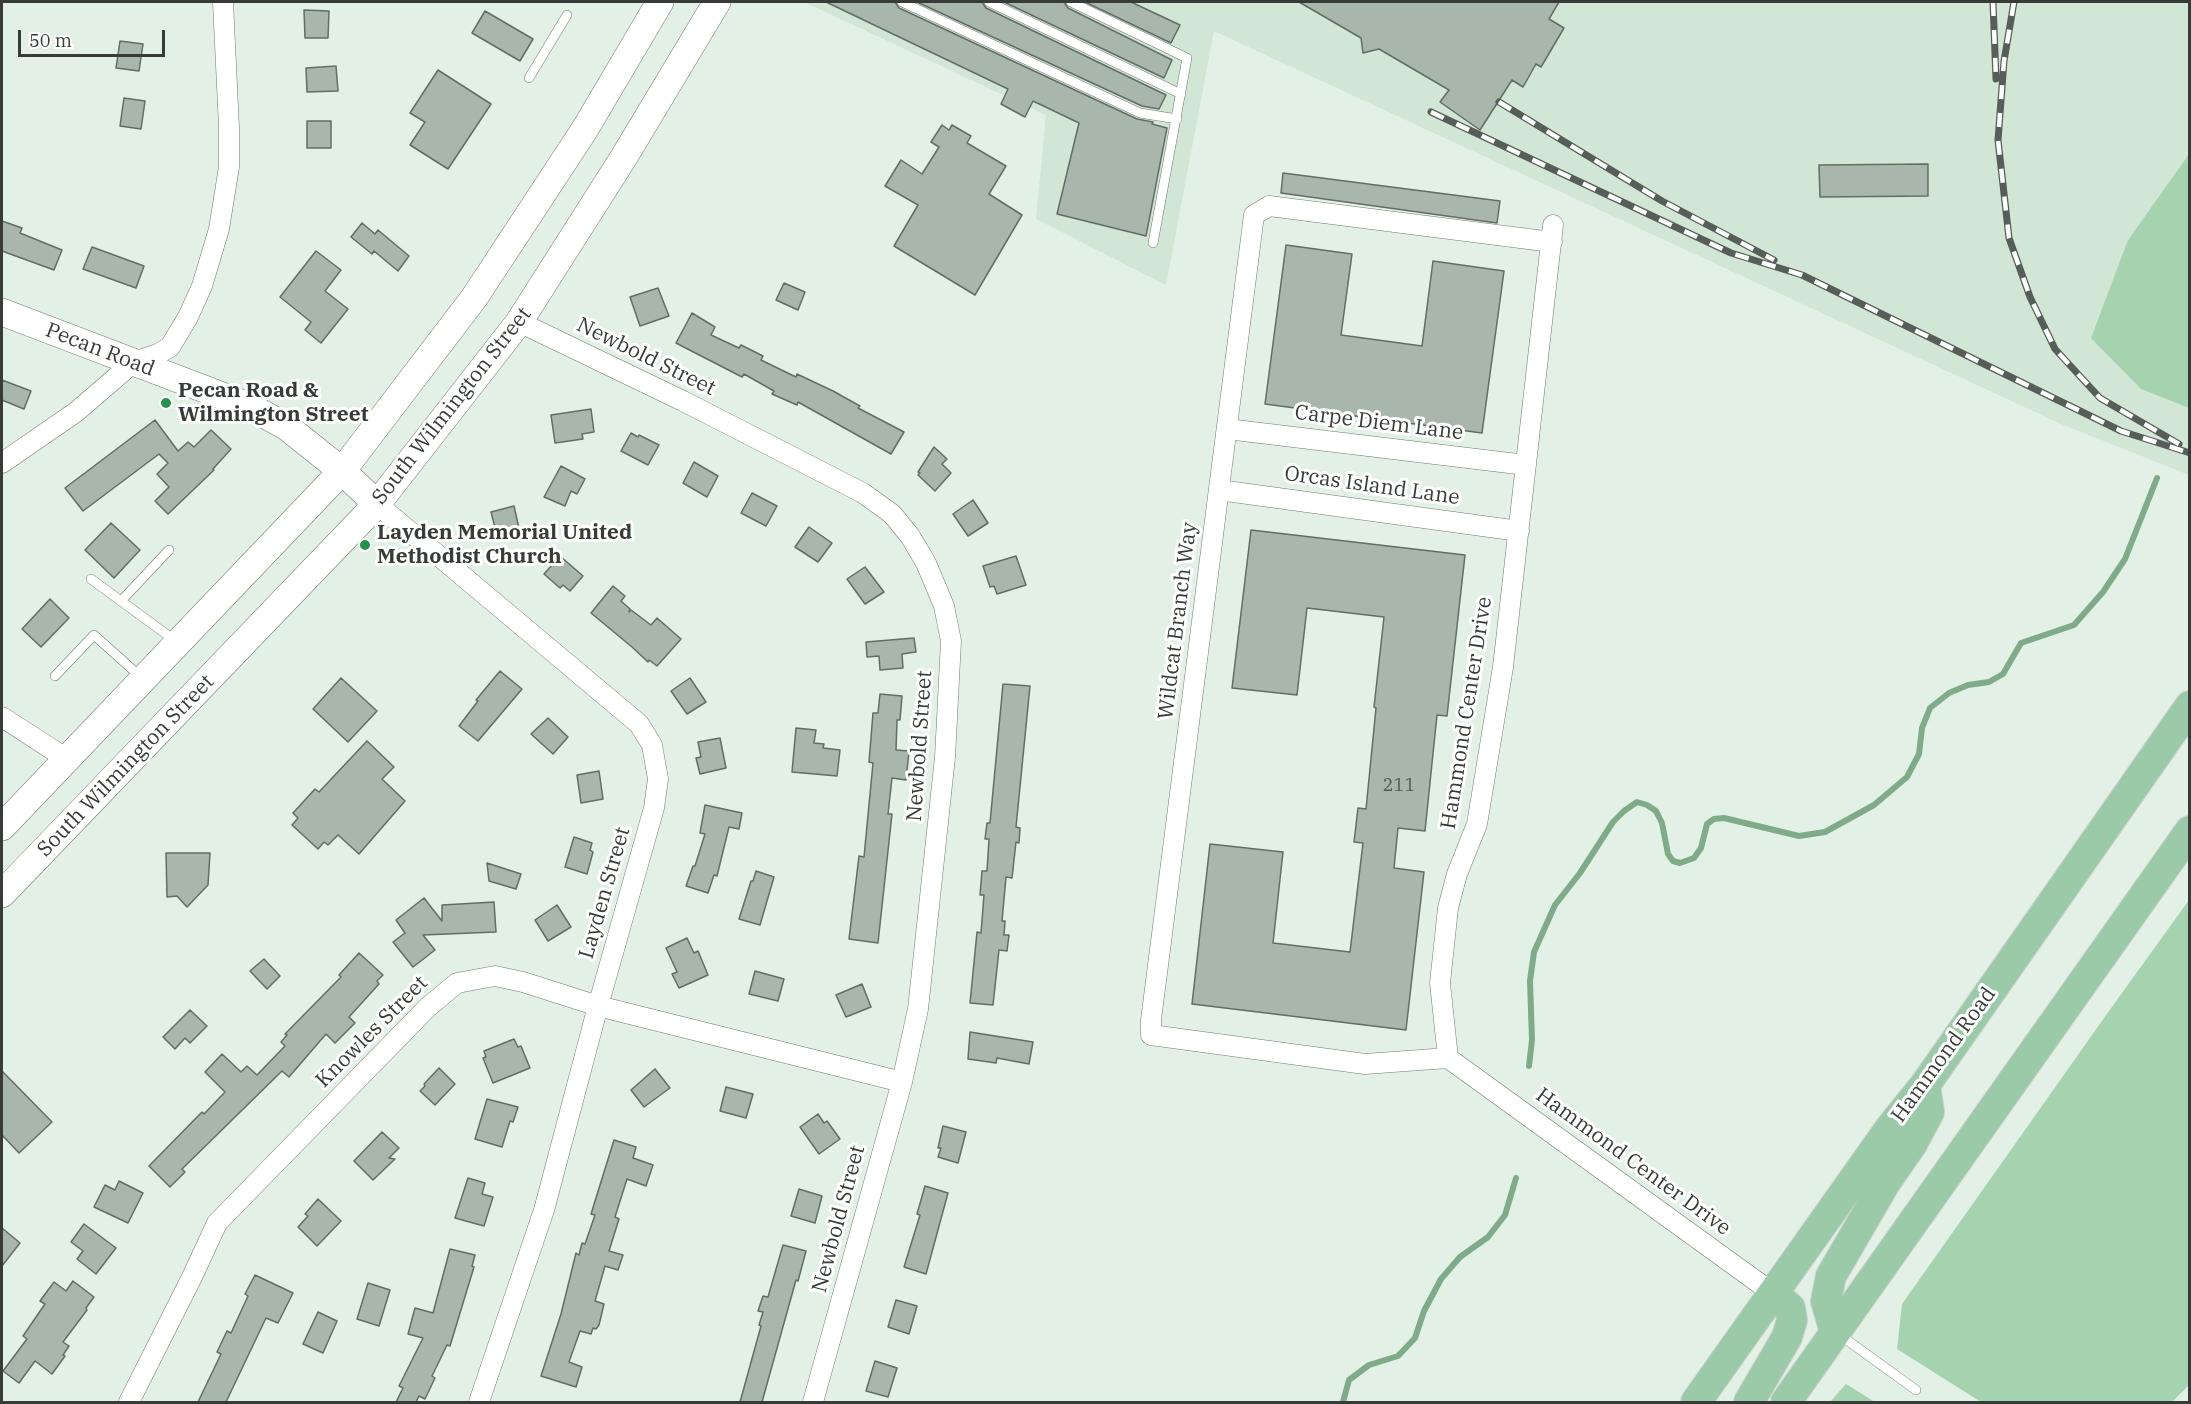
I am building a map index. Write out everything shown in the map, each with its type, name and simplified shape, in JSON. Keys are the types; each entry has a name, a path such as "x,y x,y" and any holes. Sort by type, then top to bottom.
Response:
{"main road":[{"path":"2,827 342,471 474,298 585,129 660,2"},
{"name":"South Wilmington Street","path":"2,894 377,504 519,322 624,157 717,2"},
{"name":"Pecan Road","path":"2,312 249,406 287,426 342,471 377,504"},
{"name":"Hammond Road","path":"1696,1402 1891,1127 1925,1084 2190,706"},
{"path":"1786,1402 2190,831"},
{"path":"1835,1332 1826,1301 1832,1276 1929,1112 1925,1084"},
{"path":"1749,1402 1787,1336 1792,1320 1790,1308 1774,1294"}],"street":[{"path":"2,463 76,412 134,362 158,354 170,347 193,307 219,229 229,167 223,2"},
{"name":"Wildcat Branch Way","path":"1448,1058 1365,1064 1151,1035 1151,1020 1254,215 1269,206 1552,233"},
{"name":"Hammond Center Drive","path":"1552,233 1503,667 1477,824 1457,874 1448,909 1440,983 1448,1058 1774,1294"},
{"name":"Newbold Street","path":"519,322 683,401 863,493 892,514 910,536 926,563 944,606 951,641 945,757 918,1009 902,1082 813,1402"},
{"name":"Carpe Diem Lane","path":"1227,429 1526,465"},
{"name":"Orcas Island Lane","path":"1219,490 1519,531"},
{"name":"Layden Street","path":"377,504 639,724 652,745 658,778 654,808 544,1210 479,1402"},
{"path":"2,717 67,759"},
{"name":"Knowles Street","path":"129,1402 217,1223 428,1007 457,983 495,976 523,982 598,1006 902,1082"}],"lane":[{"path":"902,2 1140,113 1177,119"},
{"path":"989,2 1181,94"},
{"path":"1071,2 1188,58 1153,243"},
{"path":"529,78 567,15"},
{"path":"121,601 170,550"},
{"path":"91,579 178,643"},
{"path":"55,676 94,635 144,680"},
{"path":"1835,1332 1916,1390"}],"shaded area":[{"path":"804,2 2189,2 2189,154 2128,240 2141,389 2189,408 2189,475 2061,424 1214,31 1166,285 1036,219 1046,115"}],"green space":[{"path":"2189,154 2189,408 2141,389 2091,338 2128,240"},
{"path":"2189,900 2189,1385 2172,1402 1981,1402 1897,1349 1902,1304"},
{"path":"1846,1384 1875,1402 1830,1402"}],"building":[{"path":"826,2 895,2 899,8 1137,119 1167,128 1146,236 1057,214 1079,123 1033,101 1025,117 1001,104 1008,89"},
{"path":"917,2 982,2 986,8 1166,95 1159,109 1142,106"},
{"path":"1004,2 1064,2 1068,8 1172,60 1164,78"},
{"path":"1085,2 1131,2 1180,25 1171,43"},
{"path":"1299,2 1559,2 1549,19 1564,28 1541,67 1536,64 1523,87 1512,80 1480,130 1440,102 1449,90 1379,49 1363,53 1361,38"},
{"path":"304,10 329,11 328,38 305,38"},
{"path":"485,11 533,39 520,61 472,33"},
{"path":"120,41 143,44 139,71 116,68"},
{"path":"336,66 338,91 307,92 306,68"},
{"path":"438,70 491,104 448,169 410,145 425,122 410,113"},
{"path":"124,98 145,101 141,129 120,126"},
{"path":"307,121 331,121 331,148 307,148"},
{"path":"942,125 949,130 952,125 971,136 967,143 1006,166 989,194 1022,215 975,295 894,246 918,205 885,186 901,160 922,174 939,147 931,142"},
{"path":"1928,164 1928,196 1820,197 1819,165"},
{"path":"1283,173 1500,201 1497,223 1281,193"},
{"path":"2,221 22,228 20,233 62,250 54,270 2,251"},
{"path":"362,223 375,234 378,230 409,256 398,271 374,251 372,254 351,237"},
{"path":"1286,245 1352,254 1341,335 1422,346 1433,261 1504,271 1482,433 1265,404"},
{"path":"92,247 144,266 136,288 83,269"},
{"path":"316,251 341,270 325,291 348,309 321,343 305,330 311,322 280,297"},
{"path":"784,283 805,292 798,310 776,300"},
{"path":"658,288 669,316 640,326 630,297"},
{"path":"692,313 715,327 711,335 739,348 741,345 763,356 761,360 833,391 860,406 858,408 904,432 891,454 798,402 797,405 772,394 774,391 744,374 742,377 676,343"},
{"path":"2,380 31,391 24,409 2,400"},
{"path":"591,409 594,432 582,434 583,439 555,443 551,415"},
{"path":"155,420 178,451 188,442 194,447 211,430 231,449 214,470 168,514 155,501 169,487 157,474 168,463 159,454 83,511 65,488"},
{"path":"631,433 659,445 648,465 621,451"},
{"path":"934,447 947,459 942,464 951,473 935,491 918,475"},
{"path":"694,462 718,476 707,497 683,483"},
{"path":"561,466 585,479 577,494 571,491 565,506 544,497"},
{"path":"752,493 777,506 766,526 741,513"},
{"path":"973,500 988,523 968,536 953,514"},
{"path":"514,506 520,533 498,539 491,512"},
{"path":"111,523 140,550 114,578 85,550"},
{"path":"809,527 832,543 818,562 795,547"},
{"path":"1251,530 1465,555 1447,716 1437,715 1425,831 1398,828 1394,868 1424,872 1406,1030 1192,1004 1210,844 1283,852 1273,943 1350,952 1363,843 1354,842 1358,808 1366,809 1384,617 1307,608 1297,695 1232,688"},
{"path":"560,556 583,576 570,591 563,585 560,588 544,574"},
{"path":"1016,556 1026,585 997,594 994,586 990,587 983,566"},
{"path":"865,567 884,592 865,604 847,579"},
{"path":"613,586 625,596 621,601 630,609 629,612 631,610 651,625 657,618 681,639 657,666 649,660 648,662 591,613"},
{"path":"50,599 69,618 41,647 22,629"},
{"path":"914,638 916,652 902,654 903,668 880,670 879,656 867,657 866,642"},
{"path":"500,671 522,689 478,741 459,726 478,701 476,700"},
{"path":"341,678 377,711 348,742 313,709"},
{"path":"690,678 706,702 687,714 671,691"},
{"path":"1003,684 1030,686 1016,827 1020,828 1019,843 1016,842 1012,878 1006,877 1002,921 1005,921 1004,935 1009,935 1007,951 999,950 993,1005 970,1003 977,932 981,933 984,895 980,895 982,871 987,871 989,839 985,839 987,823 990,823"},
{"path":"880,694 902,696 900,720 897,720 896,750 909,751 906,780 892,778 888,814 892,814 878,943 849,939 859,856 864,857 873,763 869,762 873,713 878,713"},
{"path":"548,718 568,737 553,754 531,734"},
{"path":"796,728 816,730 814,743 824,744 823,748 840,750 837,776 792,772"},
{"path":"720,738 726,768 700,774 696,758 701,757 698,742"},
{"path":"367,741 394,767 382,779 405,801 359,854 338,835 328,845 324,842 318,849 292,825 298,818 293,813 315,789 319,792"},
{"path":"599,771 603,799 581,803 577,775"},
{"path":"705,805 742,813 739,829 729,827 717,876 714,875 708,893 686,886 705,834 700,833"},
{"path":"574,837 592,843 590,850 593,852 587,874 565,867"},
{"path":"166,853 210,853 208,885 187,907 177,896 167,897"},
{"path":"487,863 521,874 516,889 489,881"},
{"path":"756,871 774,877 760,925 739,919"},
{"path":"424,898 442,921 442,905 494,902 496,932 423,935 435,950 413,967 393,942 405,933 396,920"},
{"path":"557,905 571,927 548,941 535,920"},
{"path":"687,938 694,953 698,951 708,975 679,988 672,974 677,972 666,948"},
{"path":"359,953 383,975 377,981 379,984 349,1017 355,1023 335,1043 326,1034 289,1077 282,1071 182,1169 185,1172 170,1187 149,1166 225,1092 205,1072 222,1054 241,1072 247,1066 257,1075 285,1046 281,1042 287,1035 285,1034 341,977 339,975"},
{"path":"264,959 280,976 267,989 250,971"},
{"path":"755,971 784,979 778,1001 749,994"},
{"path":"862,984 871,1007 846,1017 836,995"},
{"path":"190,1010 207,1026 190,1043 185,1038 175,1049 163,1037"},
{"path":"970,1032 1033,1042 1029,1064 997,1058 996,1063 968,1059"},
{"path":"514,1039 518,1047 521,1046 530,1068 493,1083 483,1058 486,1057 484,1051"},
{"path":"439,1068 455,1084 435,1105 420,1091"},
{"path":"655,1069 670,1088 644,1107 631,1090"},
{"path":"2,1071 52,1122 19,1153 2,1135"},
{"path":"726,1087 753,1094 746,1118 720,1111"},
{"path":"487,1099 518,1107 513,1122 510,1121 502,1147 475,1139"},
{"path":"818,1114 824,1123 827,1121 840,1139 819,1154 800,1127"},
{"path":"943,1126 966,1132 958,1163 938,1157"},
{"path":"382,1132 399,1148 389,1158 395,1159 373,1180 354,1161"},
{"path":"614,1140 636,1147 633,1158 653,1165 646,1186 627,1179 615,1217 619,1219 609,1251 623,1255 618,1270 605,1266 595,1301 604,1304 599,1325 596,1329 593,1328 591,1334 580,1331 569,1362 582,1367 576,1387 541,1376 561,1314 576,1253 579,1255 582,1243 585,1244 595,1215 591,1214"},
{"path":"468,1178 485,1183 482,1194 493,1197 484,1226 455,1218"},
{"path":"119,1181 143,1193 128,1223 94,1207 105,1185 115,1190"},
{"path":"925,1186 948,1193 926,1274 904,1267 920,1215 917,1214"},
{"path":"799,1189 822,1196 815,1223 791,1216"},
{"path":"318,1199 341,1221 317,1246 298,1227 308,1216 305,1214"},
{"path":"84,1224 116,1248 96,1274 77,1259 83,1251 71,1242"},
{"path":"2,1228 20,1243 2,1266"},
{"path":"783,1245 806,1251 798,1281 796,1280 762,1402 740,1402 761,1326 759,1325 763,1312 758,1311 763,1296 768,1297"},
{"path":"450,1249 475,1255 472,1266 474,1267 450,1346 447,1345 432,1376 435,1378 425,1399 419,1396 416,1402 396,1402 403,1388 399,1386 423,1338 408,1334 415,1308 433,1313"},
{"path":"255,1275 293,1293 278,1323 266,1318 226,1402 198,1402 221,1354 217,1352 227,1331 231,1333 248,1296 245,1294"},
{"path":"73,1281 94,1297 63,1342 69,1346 63,1355 65,1356 52,1374 35,1361 19,1383 3,1371 27,1339 23,1336 45,1304 40,1301 54,1282 66,1291"},
{"path":"368,1283 390,1290 379,1326 357,1319"},
{"path":"896,1300 917,1306 909,1334 888,1327"},
{"path":"318,1312 337,1321 323,1353 303,1344"},
{"path":"875,1361 897,1368 888,1397 866,1391"}],"waterway":[{"path":"1529,1066 1532,1040 1530,981 1534,952 1555,905 1580,873 1613,822 1624,811 1637,802 1656,811 1662,823 1668,854 1673,861 1680,863 1694,858 1701,848 1707,824 1714,819 1724,818 1799,836 1825,832 1874,805 1907,777 1919,754 1922,728 1930,708 1949,693 1968,685 1989,682 2003,674 2021,643 2074,625 2103,592 2125,559 2157,478"},
{"path":"1343,1402 1349,1380 1369,1365 1398,1356 1415,1338 1424,1311 1441,1279 1460,1257 1488,1237 1505,1215 1516,1178"}],"railway":[{"path":"1993,2 1996,79"},
{"path":"2014,2 2004,61 1998,140 2009,238 2030,297 2055,349 2100,398 2179,444"},
{"path":"1499,102 1662,201 1774,260"},
{"path":"1431,112 1731,253 1802,275 2121,431 2190,453"}],"place":[{"name":"Pecan Road & Wilmington Street","path":"166,403"},
{"name":"Layden Memorial United Methodist Church","path":"365,545"}]}
